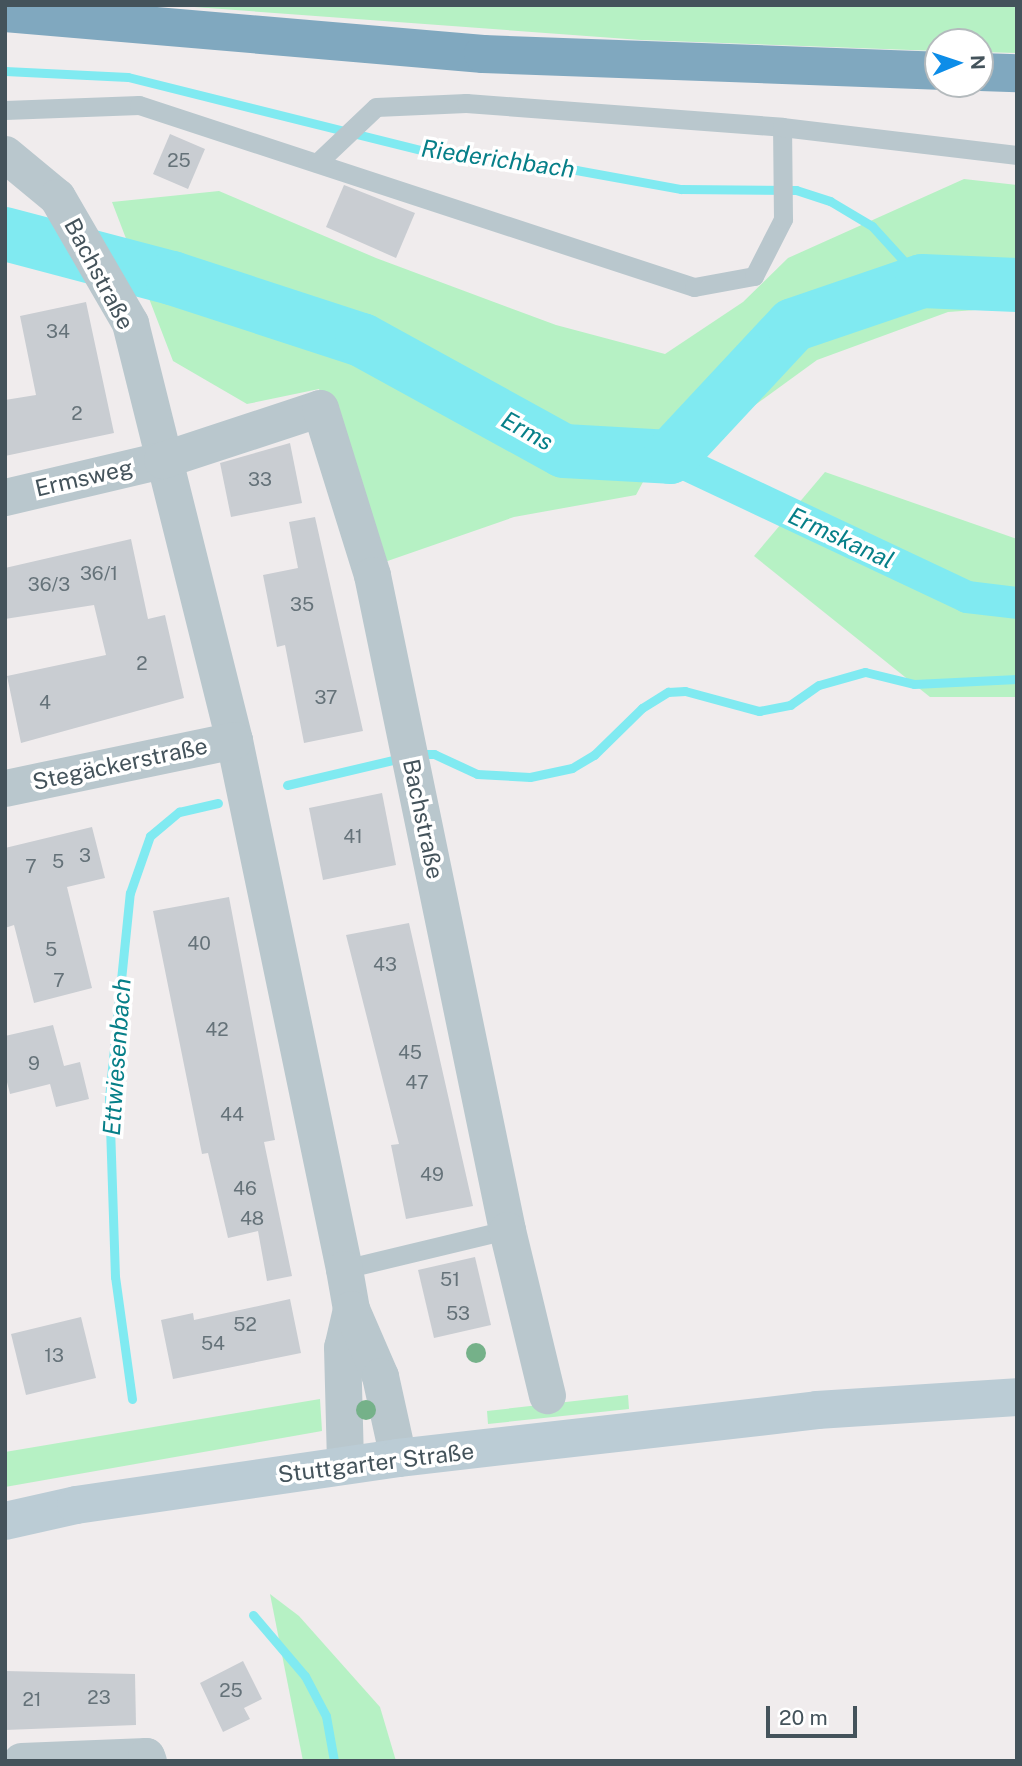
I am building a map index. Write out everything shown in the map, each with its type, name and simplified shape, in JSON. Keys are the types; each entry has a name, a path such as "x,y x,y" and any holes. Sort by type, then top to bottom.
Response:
{"highway":[{"path":"5,13 483,54 924,70"},
{"path":"994,72 1017,73"}],"street":[{"name":"Bachstraße","path":"5,154 58,197 130,323 162,460 234,740 351,1309 380,1376 398,1458"},
{"name":"Bachstraße","path":"162,460 320,408 373,575 507,1230 547,1395"},
{"name":"Ermsweg","path":"5,497 162,460"},
{"name":"Stegäckerstraße","path":"5,788 234,740"},
{"name":"Bachstraße","path":"345,1465 341,1382 351,1309"},
{"name":"Stuttgarter Straße","path":"5,1521 76,1505 398,1458 750,1417 1017,1397"},
{"path":"22,1761 148,1761"}],"lane":[{"path":"317,163 337,147 376,107 466,103 782,127 1017,155"},
{"path":"5,110 139,105 694,287 754,276 783,211 782,127"},
{"path":"344,1269 507,1230"}],"green space":[{"path":"167,5 1017,5 1017,53 994,52 994,28 924,28 924,50 641,40"},
{"path":"964,179 1017,185 1017,307 948,312 817,360 733,421 680,413 636,495 514,517 376,565 319,389 247,404 173,361 112,202 219,191 376,258 556,325 665,354 743,302 788,258"},
{"path":"825,472 1017,539 1017,697 930,697 754,556"},
{"path":"628,1395 629,1409 488,1424 487,1411"},
{"path":"320,1399 322,1431 5,1487 5,1452"},
{"path":"270,1594 299,1616 380,1707 396,1761 303,1761"}],"building":[{"path":"170,134 205,149 188,189 153,174"},
{"path":"344,185 415,213 396,258 326,227"},
{"path":"86,302 114,433 5,456 5,400 36,395 20,316"},
{"path":"290,443 302,503 231,517 220,463"},
{"path":"315,517 363,731 304,743 285,645 277,647 263,575 298,568 289,522"},
{"path":"131,539 148,619 165,615 184,698 21,743 7,676 106,655 94,605 5,619 5,568"},
{"path":"382,793 396,865 323,880 309,808"},
{"path":"92,827 105,878 67,887 92,988 34,1003 14,925 5,928 5,848"},
{"path":"229,897 275,1140 264,1142 292,1276 267,1281 258,1231 228,1238 208,1153 202,1154 153,911"},
{"path":"409,923 473,1206 406,1219 391,1145 399,1144 346,935"},
{"path":"53,1025 64,1066 80,1062 89,1099 56,1107 50,1084 10,1094 5,1074 5,1036"},
{"path":"475,1257 491,1325 434,1338 418,1270"},
{"path":"290,1299 301,1353 173,1379 161,1320 193,1313 194,1320"},
{"path":"81,1317 96,1378 26,1395 11,1334"},
{"path":"243,1661 262,1699 244,1708 250,1719 223,1732 200,1683"},
{"path":"5,1671 135,1674 136,1725 5,1730"}],"waterway":[{"name":"Riederichbach","path":"5,71 128,77 458,159 576,170 681,189 796,190 830,201 872,226 922,281"},
{"name":"Erms","path":"5,234 172,278 362,340 564,451 670,457 793,325 922,281 1017,285"},
{"name":"Ermskanal","path":"670,457 967,597 1017,603"},
{"name":"Ettwiesenbach","path":"418,754 434,754 477,774 530,777 572,768 594,755 642,708 668,692 685,691 759,711 790,705 819,685 865,672 914,684 1017,679"},
{"name":"Ettwiesenbach","path":"287,785 401,758"},
{"name":"Ettwiesenbach","path":"132,1399 115,1277 109,1098 130,893 150,836 179,812 218,803"},
{"name":"Ettwiesenbach","path":"253,1615 305,1676 326,1716 334,1761"}]}
